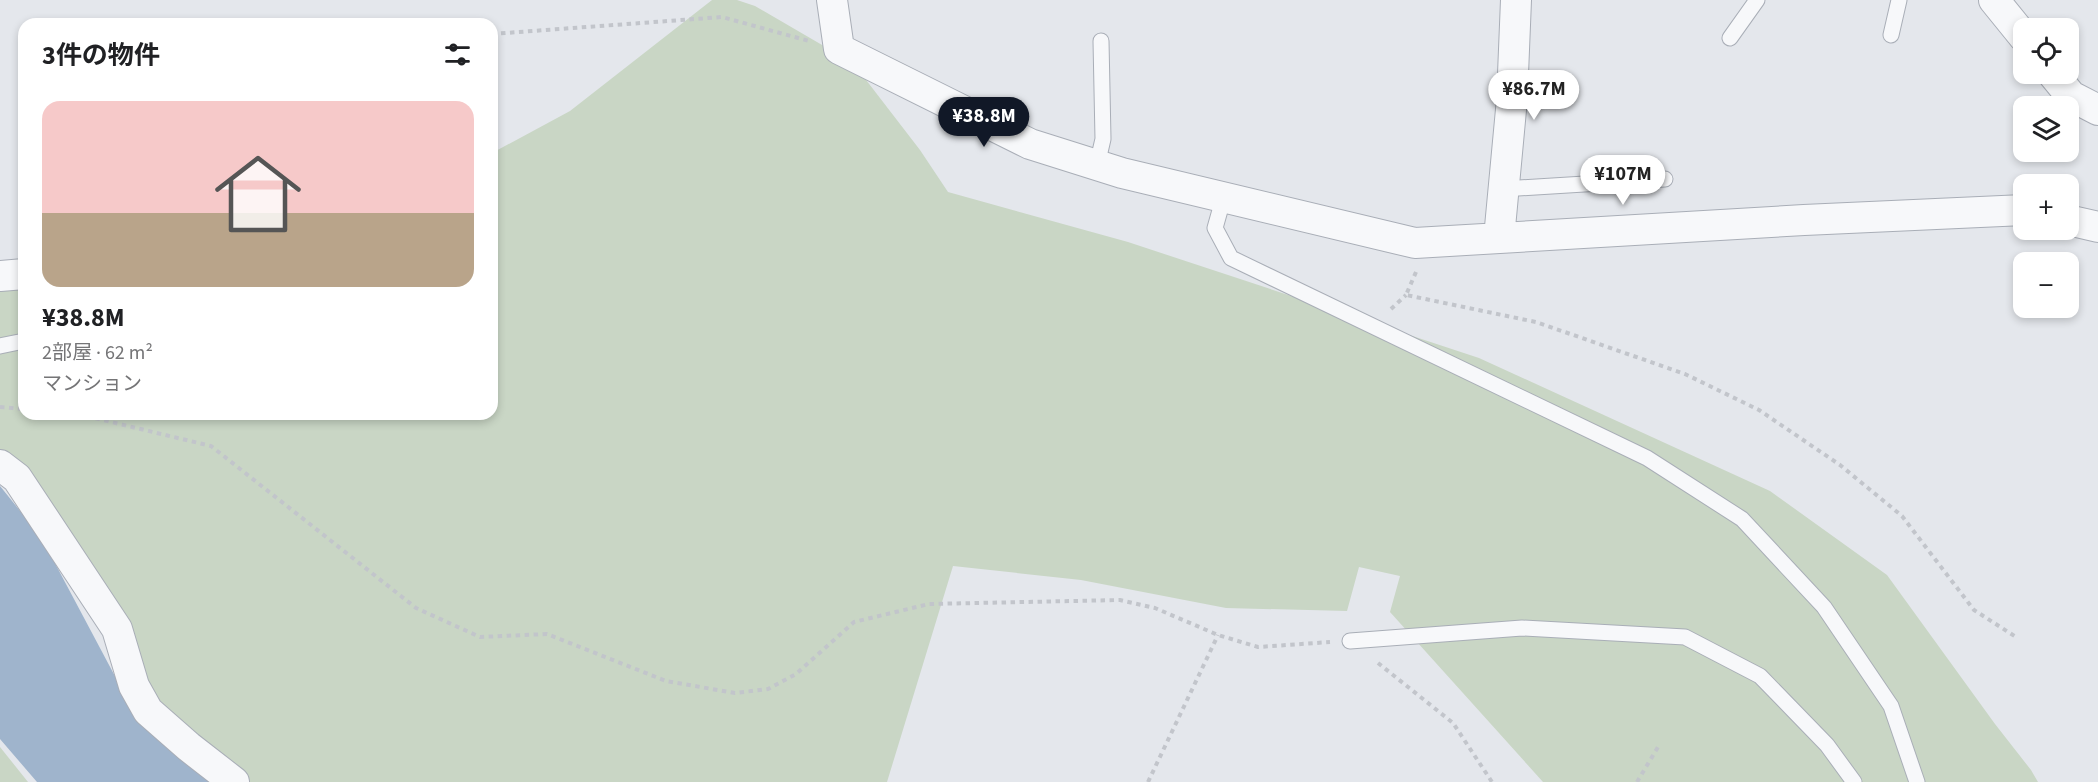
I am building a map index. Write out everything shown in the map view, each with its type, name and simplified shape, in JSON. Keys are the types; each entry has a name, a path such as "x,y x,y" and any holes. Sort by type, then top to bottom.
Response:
{"street":[{"path":"832,0 839,49 1030,144 1097,165 1415,243 2013,211"},
{"path":"1499,238 1512,99 1516,0"},
{"path":"1996,1 2013,23"},
{"path":"2061,84 2071,96 2098,110"},
{"path":"2079,223 2098,227"},
{"path":"0,276 18,274"},
{"path":"0,465 16,478 73,559 117,629 134,686 148,711 234,782"}],"lane":[{"path":"1730,38 1757,0"},
{"path":"1891,35 1899,0"},
{"path":"1097,165 1103,139 1101,41"},
{"path":"1503,189 1665,179"},
{"path":"1224,196 1215,228 1231,258 1647,458 1742,519 1824,608 1891,706 1917,782"},
{"path":"0,346 18,342"},
{"path":"1350,640 1522,628 1685,636 1760,676 1827,745 1854,782"}],"path":[{"path":"498,34 722,17 839,49"},
{"path":"1429,242 1406,295 1536,322 1685,374 1759,410 1840,465 1902,516 1974,610 2016,637"},
{"path":"0,407 18,408"},
{"path":"103,420 211,446 416,608 480,637 547,634 666,681 735,693 768,689 796,674 854,622 929,604 1120,600 1155,608 1218,635 1258,646 1350,640 1453,723 1492,782"},
{"path":"1149,782 1218,635"},
{"path":"1637,782 1658,747"}],"green space":[{"path":"712,0 737,0 755,6 853,63 920,150 948,192 1128,242 1479,358 1770,491 1887,575 2038,782 1543,782 1390,612 1400,576 1359,567 1347,611 1226,608 1081,580 953,566 887,782 229,782 149,710 97,611 0,480 0,281 18,275 18,420 498,420 498,150 570,111"},
{"path":"0,747 28,782 0,782"}],"water":[{"path":"0,486 41,537 117,680 213,782 37,782 0,739"}]}
